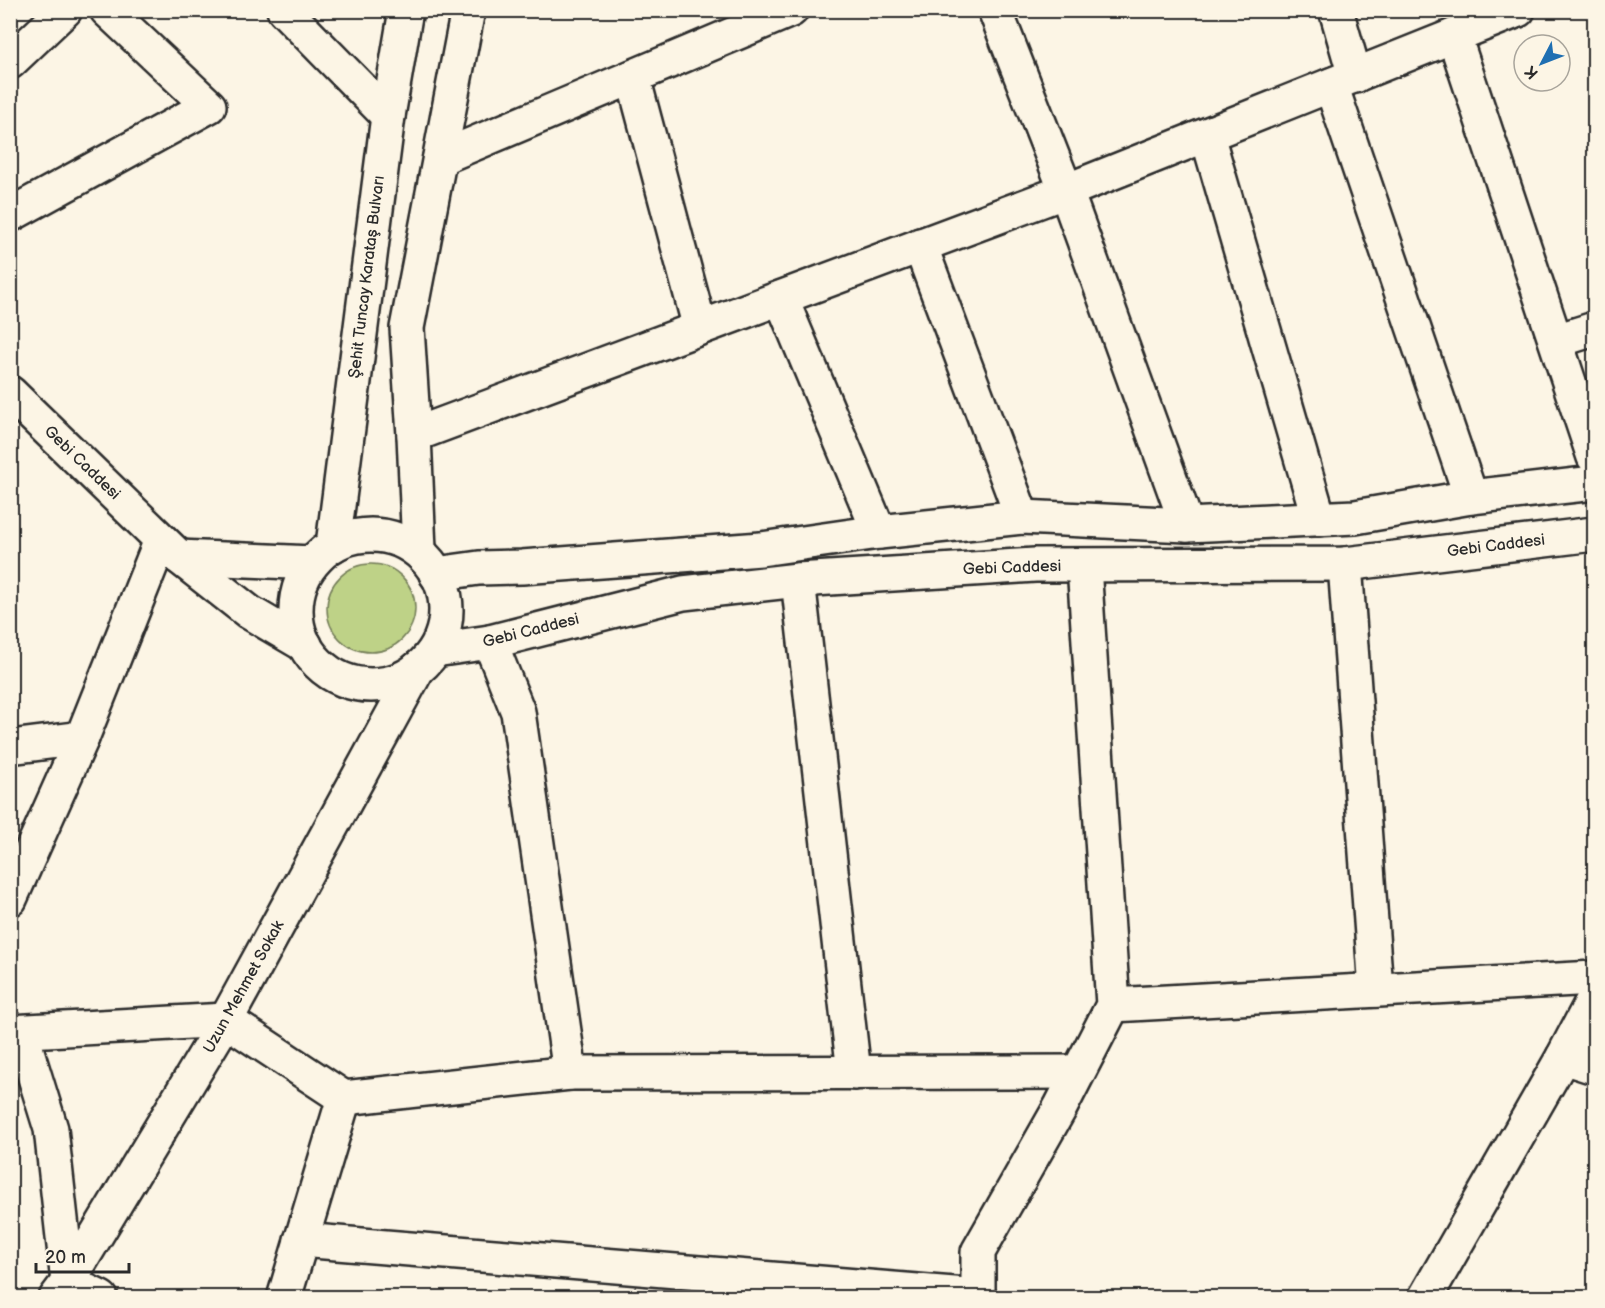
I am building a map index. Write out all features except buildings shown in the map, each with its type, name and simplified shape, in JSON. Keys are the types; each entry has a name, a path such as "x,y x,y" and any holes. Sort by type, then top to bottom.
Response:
{"street":[{"path":"10,62 65,10"},
{"path":"10,215 209,106 107,10"},
{"path":"284,10 388,116"},
{"name":"Şehit Tuncay Karataş Bulvarı","path":"323,554 388,116 406,10"},
{"path":"427,562 414,435 407,328 468,10"},
{"path":"440,158 791,10"},
{"path":"995,10 1066,191 1187,525"},
{"path":"1336,10 1343,80 1471,498"},
{"path":"414,435 1066,191 1518,10"},
{"path":"1455,36 1594,457"},
{"path":"633,77 700,328"},
{"path":"1207,135 1319,519"},
{"path":"920,245 1022,517"},
{"path":"781,298 879,532"},
{"path":"1556,341 1594,329"},
{"name":"Gebi Caddesi","path":"10,393 170,549 249,612 305,645"},
{"path":"427,562 479,568 522,567 760,549 879,532 1022,517 1187,525 1355,517 1471,498 1594,483"},
{"name":"Gebi Caddesi","path":"426,659 682,593 798,580 1035,566 1345,564 1594,534"},
{"path":"383,535 427,562 440,581 446,603 444,627 426,659 402,678 380,685 358,684 336,676 318,663 305,645 297,624 296,602 302,581 323,554 357,536 383,535"},
{"path":"10,899 170,549 323,554"},
{"path":"1345,564 1376,990"},
{"path":"301,1240 978,1297 978,1252 1113,1005 1084,566"},
{"path":"798,580 854,1073"},
{"path":"490,642 518,712 570,1073"},
{"name":"Uzun Mehmet Sokak","path":"62,1290 226,1020 426,659"},
{"path":"10,747 82,738"},
{"path":"1113,1005 1594,978"},
{"path":"1425,1298 1563,1057 1594,998"},
{"path":"101,1298 62,1290 51,1129 16,1032 226,1020 344,1098 570,1073 1078,1072"},
{"path":"1563,1057 1594,1067"},
{"path":"284,1298 344,1098"}],"green space":[{"path":"371,564 388,567 402,577 412,591 415,608 412,625 402,639 388,649 371,652 354,649 340,639 330,625 327,608 330,591 340,577 354,567"}]}
